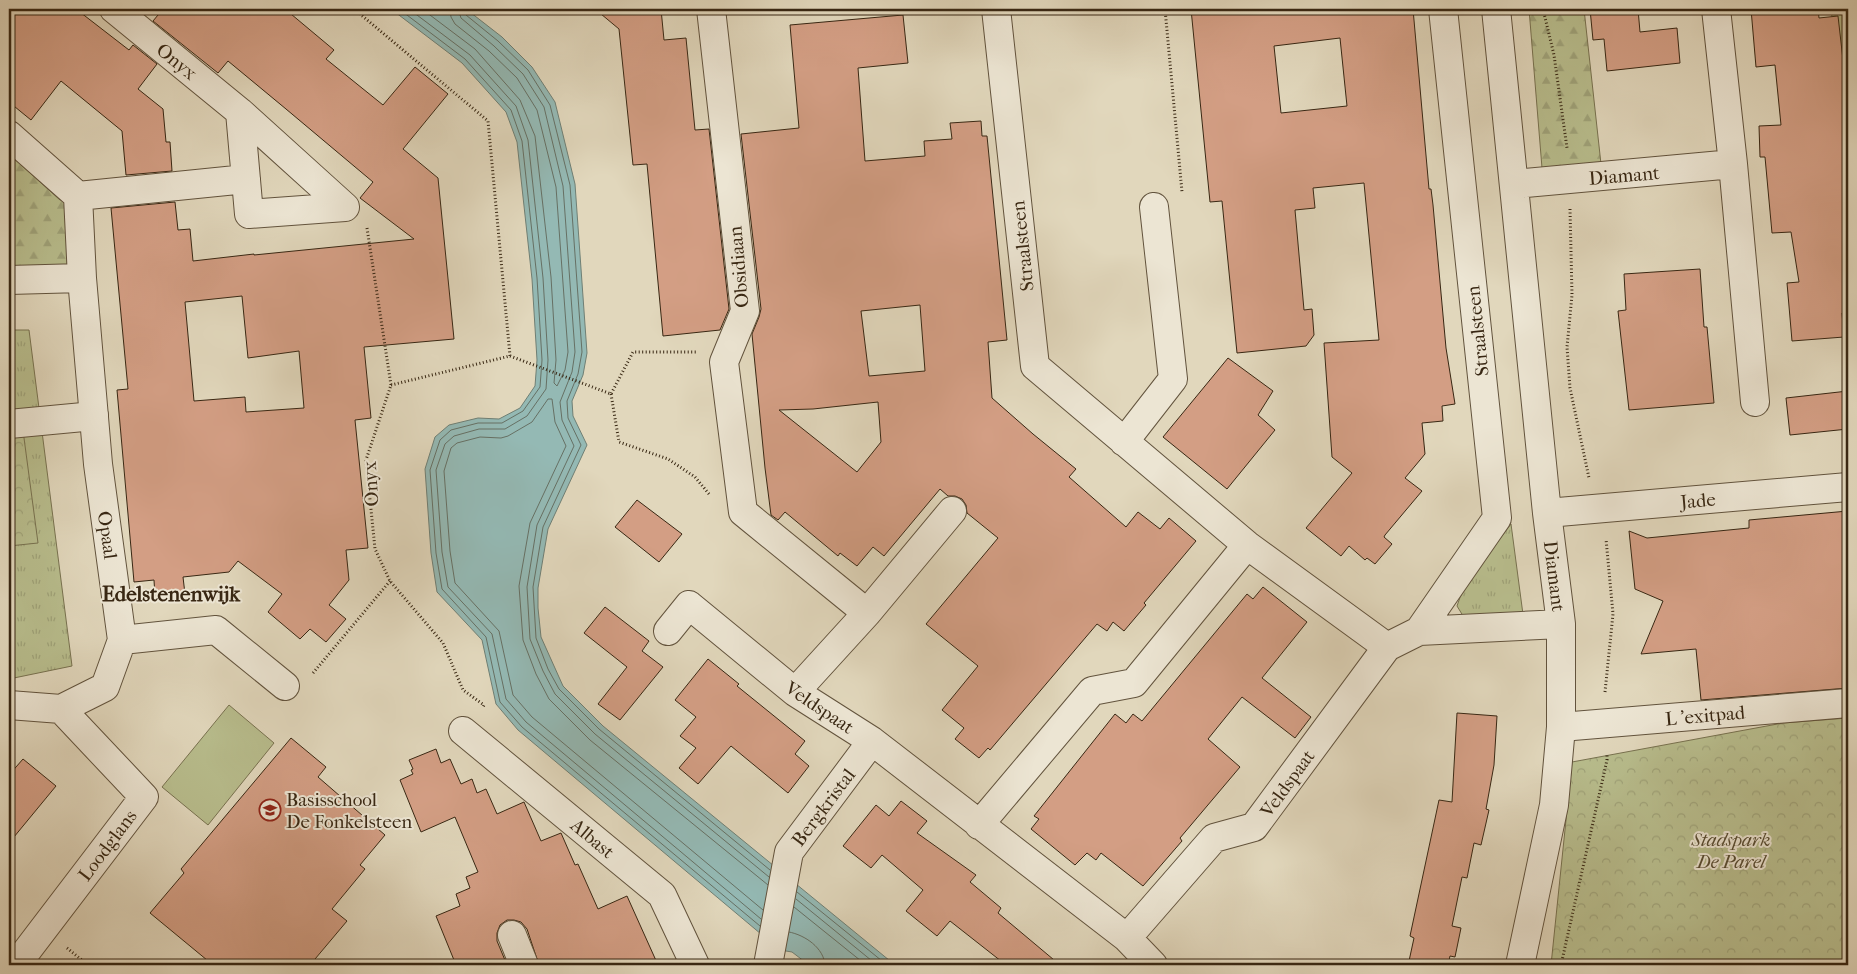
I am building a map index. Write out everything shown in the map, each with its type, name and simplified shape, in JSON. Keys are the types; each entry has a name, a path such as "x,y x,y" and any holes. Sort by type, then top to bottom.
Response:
{"street":[{"name":"Onyx","path":"114,9 240,112 345,207"},
{"name":"Obsidiaan","path":"711,9 745,312 724,362"},
{"name":"Straalsteen","path":"996,9 1035,366 1246,546 1387,647 1419,631 1561,624"},
{"name":"Straalsteen","path":"1419,631 1497,518 1443,9"},
{"name":"Diamant","path":"1496,9 1547,513 1561,624 1561,727 1554,805 1520,965"},
{"path":"1716,9 1733,164 1755,402"},
{"path":"240,112 249,214 345,207"},
{"path":"9,136 78,196 82,278 9,280"},
{"name":"Diamant","path":"1514,184 1733,164"},
{"path":"78,196 246,179"},
{"path":"1124,442 1174,379 1154,207"},
{"name":"Opaal","path":"61,709 105,687 122,640 98,464 82,278"},
{"path":"724,362 743,512 867,613"},
{"path":"9,424 94,416"},
{"name":"Jade","path":"1547,513 1848,487"},
{"path":"795,692 867,613 952,511"},
{"path":"979,824 1092,691 1134,683 1246,546"},
{"name":"Veldspaat","path":"668,631 689,605 795,692 872,741 1127,938 1153,965"},
{"path":"122,640 216,630 285,686"},
{"name":"Veldspaat","path":"1127,938 1214,838 1254,827 1387,647"},
{"name":"L 'exitpad","path":"1561,727 1848,703"},
{"path":"9,705 61,709"},
{"name":"Loodglans","path":"16,965 144,797 61,709"},
{"name":"Albast","path":"463,731 662,895 695,965"},
{"name":"Bergkristal","path":"768,965 788,852 872,741"},
{"path":"512,934 524,965"}],"path":[{"path":"354,9 488,120 510,356"},
{"path":"1154,207 1183,204 1165,9"},
{"path":"1543,9 1554,55 1566,144 1572,296 1567,347 1570,388 1596,509"},
{"name":"Onyx","path":"345,207 366,226 391,385 366,460 375,549 390,581 443,643 463,690 484,705 463,731"},
{"path":"724,362 705,352 633,352 611,394 619,442 668,459 688,472 726,516 743,512"},
{"path":"391,385 510,356 611,394"},
{"path":"285,686 294,693 319,668 390,581"}],"green space":[{"path":"1529,9 1584,9 1601,164 1542,168"},
{"path":"1831,9 1848,9 1848,146"},
{"path":"9,154 60,200 64,199 71,269 9,268"},
{"path":"9,330 29,330 72,666 9,679"},
{"path":"22,423 38,543 9,546 9,424"},
{"path":"1511,524 1524,622 1468,624 1457,606 1464,586"},
{"path":"229,705 274,743 208,825 162,787"},
{"name":"Stadspark De Parel","path":"1848,718 1848,965 1551,965 1572,762 1783,723"}],"water":[{"path":"391,9 466,9 502,37 532,67 555,102 575,184 587,353 583,375 572,401 573,416 587,445 548,529 538,588 541,637 563,686 603,726 895,965 809,965 792,952 780,950 518,730 496,704 482,640 437,592 431,553 425,469 435,437 449,425 478,418 499,419 520,408 535,386 537,360 532,279 517,142 506,112 462,63"}],"building":[{"path":"9,9 76,9 129,50 133,45 157,64 138,89 163,109 166,142 170,142 172,171 126,175 122,131 61,81 31,120 9,102"},
{"path":"163,9 285,9 334,50 326,59 383,105 415,67 448,94 403,149 438,178 454,339 364,347 371,418 355,420 368,548 346,550 349,580 329,605 346,619 326,642 310,629 300,639 268,612 282,594 238,561 229,572 183,577 185,594 155,597 154,580 134,582 117,390 128,389 111,208 175,202 178,230 190,229 193,261 414,239 360,198 373,182 286,109 228,61 218,73 153,21","holes":["242,296 248,358 299,351 304,408 246,412 245,397 194,401 185,302"]},
{"path":"595,9 661,9 664,40 686,38 695,130 709,129 729,309 720,330 663,336 647,164 633,165 619,29"},
{"path":"1191,9 1413,9 1429,189 1431,189 1433,205 1446,348 1455,404 1442,406 1443,421 1422,423 1425,454 1405,478 1422,491 1385,535 1384,537 1392,544 1375,564 1367,558 1365,560 1349,546 1341,556 1306,528 1352,473 1332,457 1324,343 1379,340 1364,183 1313,188 1315,208 1295,210 1304,310 1312,309 1314,335 1306,346 1237,353 1222,201 1210,202","holes":["1340,38 1347,106 1281,113 1274,46"]},
{"path":"1590,9 1638,9 1640,32 1677,28 1680,63 1607,71 1604,39 1593,40"},
{"path":"1751,9 1818,9 1819,18 1838,16 1848,104 1848,229 1843,229 1848,312 1842,313 1844,337 1792,341 1787,283 1799,282 1791,232 1772,233 1765,157 1760,157 1759,126 1781,125 1775,65 1756,67"},
{"path":"903,15 908,63 858,68 865,161 925,156 924,141 952,139 950,123 981,121 982,136 987,136 1007,340 988,342 992,398 1076,469 1069,477 1126,527 1138,512 1160,529 1169,518 1196,541 1144,603 1146,605 1124,631 1113,622 1107,631 1097,624 990,750 988,748 979,758 955,739 964,728 942,710 978,666 926,624 998,538 967,513 966,505 962,499 948,496 940,489 884,556 873,547 857,566 840,553 838,556 785,512 778,520 771,515 752,334 761,309 741,134 799,128 790,25","holes":["920,305 925,371 869,376 861,311","878,402 881,442 857,472 779,410 813,409"]},
{"path":"1700,269 1704,327 1707,327 1714,403 1629,410 1618,311 1626,310 1624,274"},
{"path":"1228,358 1273,391 1258,415 1275,430 1227,489 1163,437"},
{"path":"1848,391 1848,429 1790,435 1786,398"},
{"path":"637,500 682,534 659,562 615,527"},
{"path":"1848,511 1848,688 1701,700 1696,649 1641,654 1663,601 1635,589 1629,531 1647,538 1749,528 1749,520"},
{"path":"1263,587 1307,622 1262,678 1311,717 1295,738 1242,697 1208,739 1240,767 1180,838 1182,841 1143,886 1101,853 1096,860 1087,853 1075,865 1031,829 1039,819 1034,816 1115,714 1126,723 1133,714 1142,721 1247,594 1253,599"},
{"path":"605,607 649,641 642,651 663,667 620,720 598,704 627,667 584,633"},
{"path":"708,659 739,684 737,686 805,741 795,754 809,766 788,793 731,746 698,784 679,768 696,748 680,736 696,717 675,700"},
{"path":"1457,713 1497,716 1494,765 1486,809 1489,810 1481,845 1474,843 1467,878 1462,877 1452,926 1461,928 1455,957 1450,956 1448,965 1431,965 1409,961 1414,938 1410,936 1439,800 1452,802"},
{"path":"291,738 326,767 318,777 385,835 360,865 365,869 332,909 347,921 310,965 213,965 150,913 184,873 181,869"},
{"path":"436,749 441,763 450,759 461,784 472,779 477,793 486,789 497,814 524,802 541,841 561,833 575,865 578,864 598,909 627,896 658,965 539,965 527,929 521,922 507,920 500,925 497,941 507,965 456,965 436,916 460,906 456,894 470,888 466,877 478,872 455,817 421,832 400,780 413,774 409,760"},
{"path":"23,759 56,786 9,843 9,775"},
{"path":"901,801 927,821 917,833 976,875 970,882 1001,908 998,913 1060,965 1006,965 950,921 937,936 906,911 923,890 882,855 871,868 843,846 876,805 889,816"}],"place":[{"name":"Basisschool De Fonkelsteen","path":"270,810"}],"district":[{"name":"Edelstenenwijk","path":"171,594"}]}
